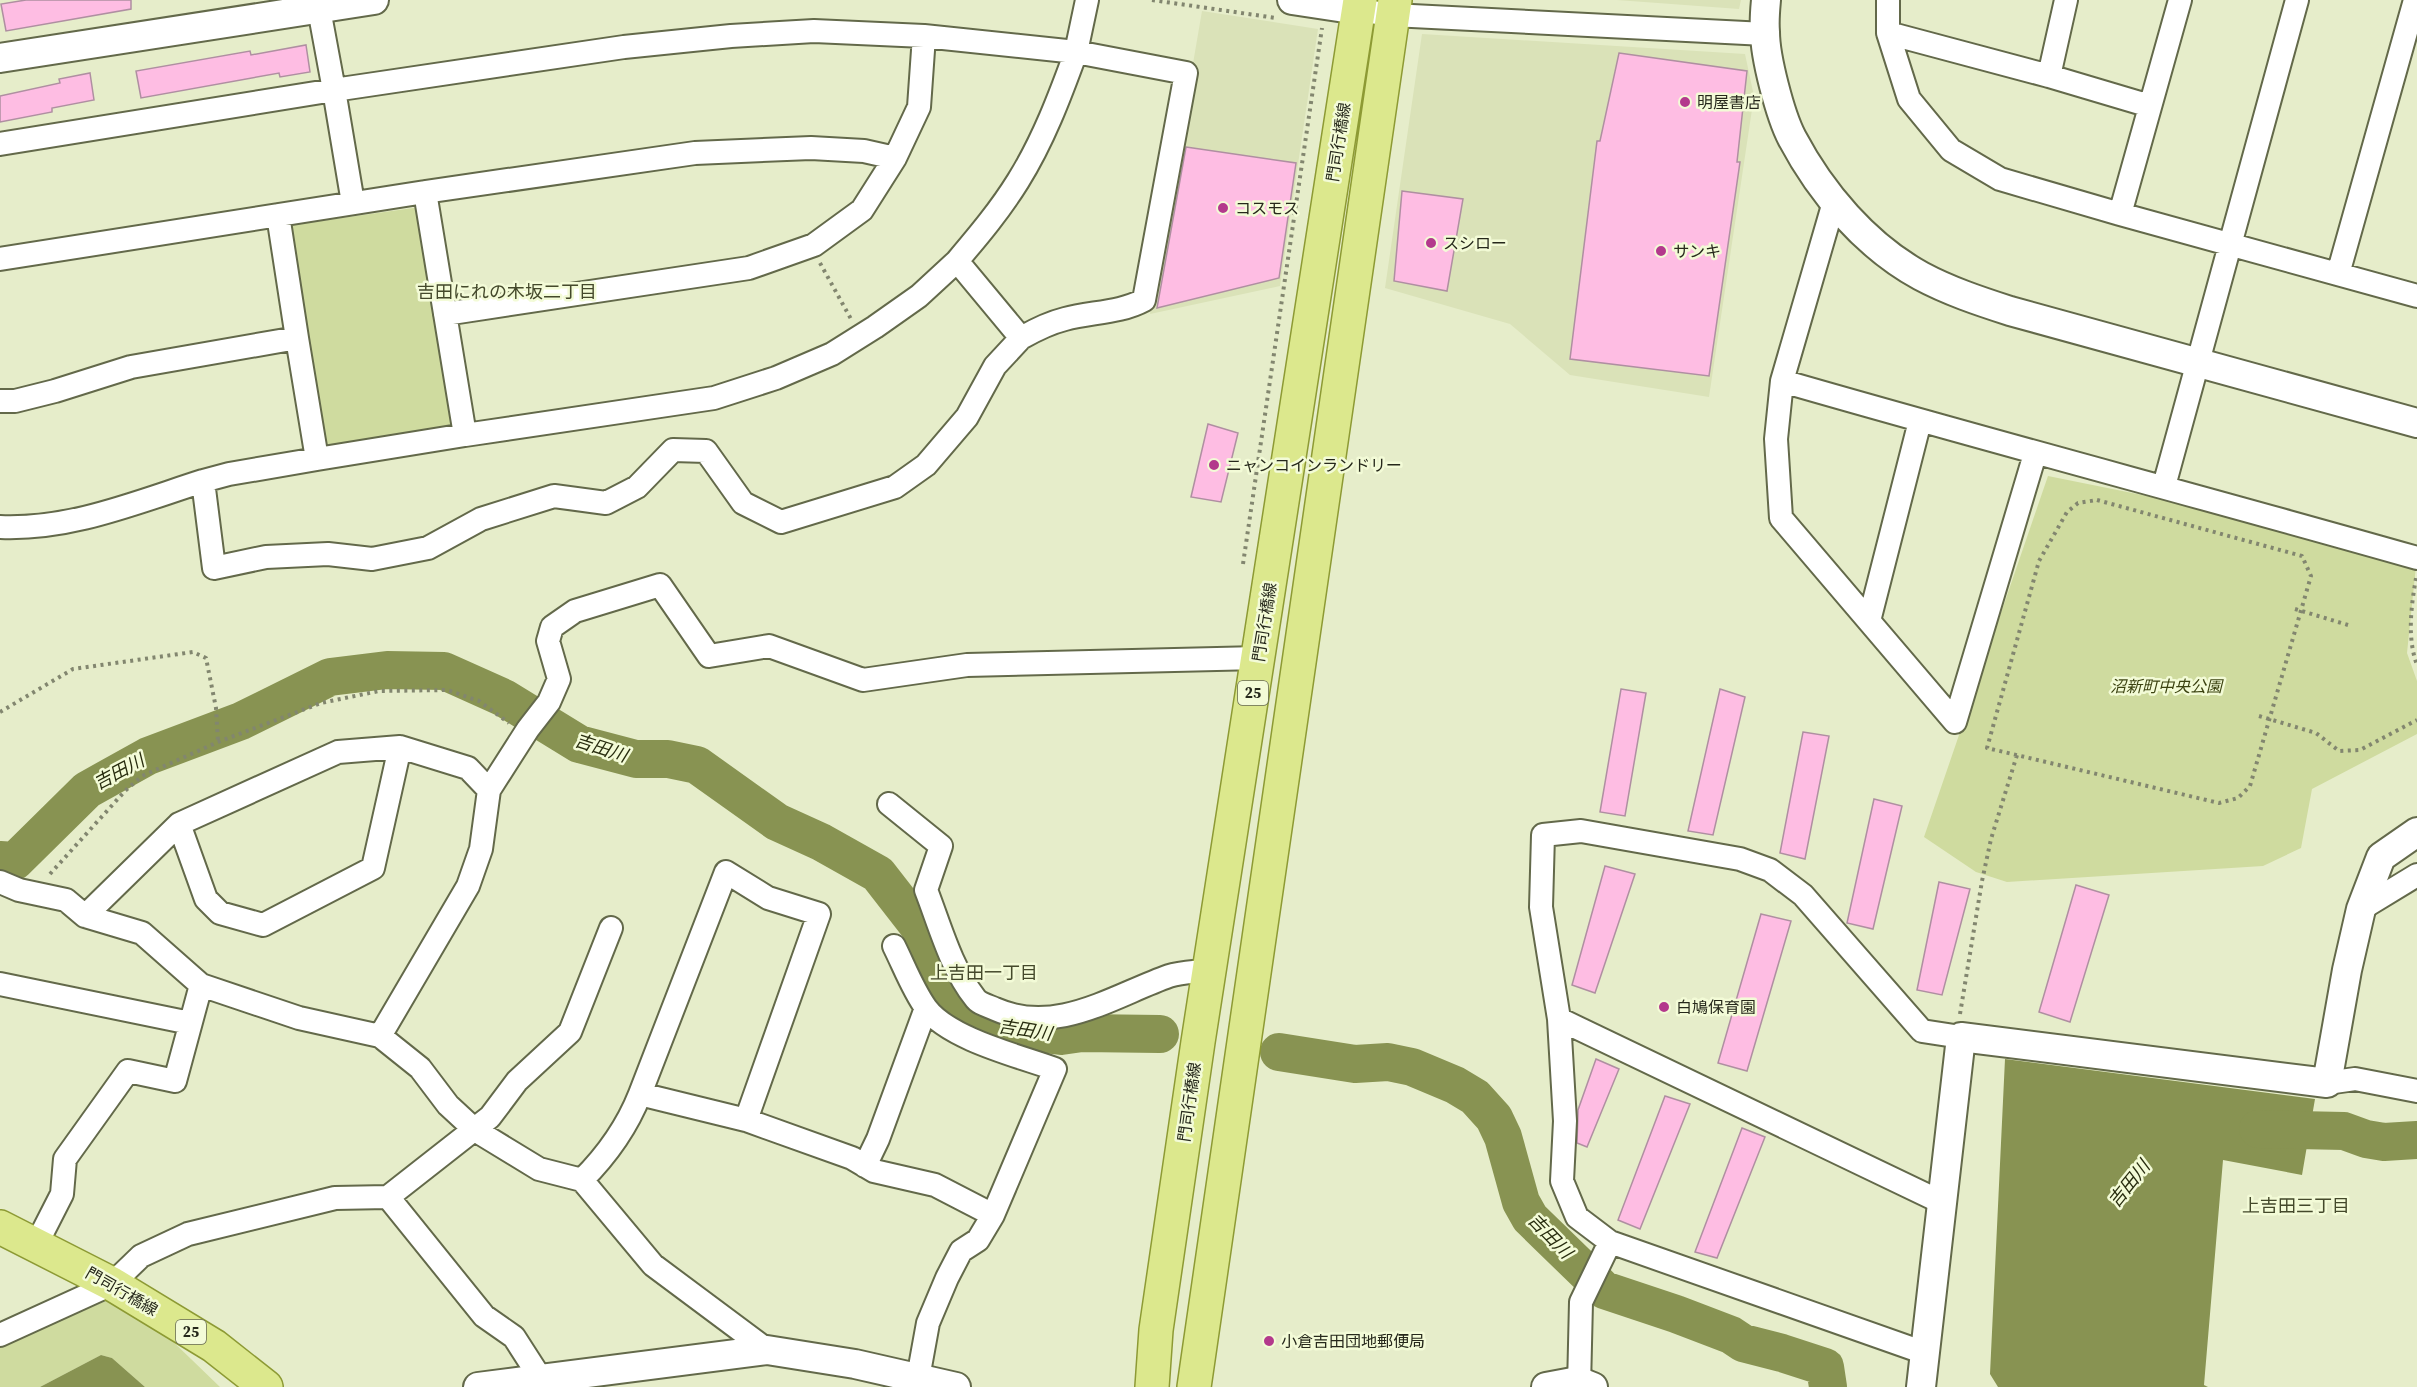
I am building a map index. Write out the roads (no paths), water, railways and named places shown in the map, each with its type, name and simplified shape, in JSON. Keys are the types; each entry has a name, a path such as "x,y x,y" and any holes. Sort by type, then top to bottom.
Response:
{"main road":[{"name":"門司行橋線","path":"1152,1387 1156,1330 1359,5"},
{"name":"25","path":"1194,1387 1394,8"},
{"name":"門司行橋線","path":"0,1227 112,1284 214,1346 266,1387"}],"street":[{"path":"0,58 374,0"},
{"path":"0,527 52,524 93,517 229,474 465,435 714,398 776,378 832,354 920,296 957,261 991,221 1018,181 1059,100 1076,52 1087,0"},
{"path":"1766,0 1765,34 1775,87 1791,136 1834,202 1876,244 1919,275 1965,297 2417,423"},
{"path":"1888,0 1888,33 1909,99 1951,150 2000,179 2417,296"},
{"path":"2049,76 2066,0"},
{"path":"2120,214 2180,0"},
{"path":"2164,486 2297,0"},
{"path":"2338,274 2415,0"},
{"path":"1284,9 1359,5 1765,34"},
{"path":"319,9 353,203"},
{"path":"0,144 334,90 624,47 731,36 814,31 924,36 1076,52 1186,73 1144,300 1133,306 1064,319 1041,327 1021,338 995,366 967,417 926,465 895,487 781,522 742,503 706,451 673,450 637,487 606,503 554,496 481,519 428,548 372,559 328,554 286,556 214,568 203,481"},
{"path":"1888,33 2150,106"},
{"path":"445,314 749,268 812,246 862,210 895,158 919,107 924,36"},
{"path":"0,259 424,192 695,153 811,148 864,151 895,158"},
{"path":"424,192 465,435"},
{"path":"1834,202 1782,381 1776,439 1781,518 1955,722 2036,454"},
{"path":"278,215 317,459"},
{"path":"957,261 1021,338"},
{"path":"0,401 25,398 131,367 297,338"},
{"path":"1782,381 2036,454 2164,486 2417,558"},
{"path":"1869,621 1920,421"},
{"path":"380,1036 468,886 481,849 489,790 549,702 559,679 548,641 552,627 575,611 660,585 709,656 769,646 863,680 967,665 1259,658"},
{"path":"85,915 180,824 338,752 400,747 468,768 489,790"},
{"path":"180,824 206,899 220,913 263,925 373,868 400,747"},
{"path":"889,804 941,846 926,890 959,973 977,1000 1002,1012 1035,1020 1072,1015 1133,993 1171,975 1210,970"},
{"path":"1925,1353 1610,1242 1577,1217 1562,1181 1565,1121 1559,1019 1541,907 1544,835 1581,831 1740,859 1770,870 1803,895 1923,1031 1960,1030 2327,1083 2355,1079 2417,1091"},
{"path":"2327,1083 2347,970 2361,909 2381,857 2417,832"},
{"path":"582,1180 605,1157 634,1108 726,872 768,898 819,914 746,1120"},
{"path":"2361,909 2417,875"},
{"path":"0,882 33,893 66,900 85,915 142,933 201,985 299,1018 380,1036 420,1068 448,1105 475,1130 539,1169 582,1180 652,1265 766,1350"},
{"path":"0,1335 112,1284 141,1256 188,1234 335,1198 388,1197 490,1117 517,1081 570,1032 611,928"},
{"path":"894,946 926,1008 940,1022 972,1040 1055,1069 993,1215 978,1240 962,1251 947,1278 928,1323 916,1383"},
{"path":"0,984 190,1023"},
{"path":"36,1245 62,1194 65,1160 128,1071 176,1081 201,985"},
{"path":"865,1166 879,1139 926,1008"},
{"path":"1559,1019 1942,1203"},
{"path":"1921,1387 1960,1030"},
{"path":"640,1094 746,1120 852,1158 874,1171 935,1185 993,1215"},
{"path":"388,1197 484,1316 514,1337 542,1383"},
{"path":"1546,1387 1583,1385 1581,1302 1610,1242"},
{"path":"478,1387 542,1383 766,1350 855,1364 916,1383 956,1387"}],"water":[{"path":"2005,1059 2315,1099 2302,1175 2223,1160 2204,1385 2208,1387 1998,1387 1990,1374"},
{"path":"101,1355 112,1358 145,1387 40,1387"}],"waterway":[{"name":"吉田川","path":"0,860 15,861 87,790 148,756 241,721 330,677 387,670 444,671 504,698 579,744 636,759 668,759 697,765 777,822 821,842 878,874 920,928 930,962 940,982 954,1003 967,1014 985,1023 1010,1030 1061,1036 1082,1033 1160,1034"},
{"name":"吉田川","path":"1279,1052 1355,1064 1388,1062 1412,1067 1455,1085 1475,1097 1494,1118 1503,1137 1521,1202 1530,1218 1604,1290 1676,1314 1731,1335 1743,1343 1825,1367 1828,1387"},
{"name":"吉田川","path":"2258,1129 2344,1131 2366,1139 2384,1142 2417,1140"}],"place":[{"name":"明屋書店","path":"1685,102"},
{"name":"コスモス","path":"1223,208"},
{"name":"スシロー","path":"1431,243"},
{"name":"サンキ","path":"1661,251"},
{"name":"ニャンコインランドリー","path":"1214,465"},
{"name":"白鳩保育園","path":"1664,1007"},
{"name":"小倉吉田団地郵便局","path":"1269,1341"}],"district":[{"name":"吉田にれの木坂二丁目","path":"507,292"},
{"name":"上吉田一丁目","path":"984,973"},
{"name":"上吉田三丁目","path":"2296,1206"}],"park label":[{"name":"沼新町中央公園","path":"2166,686"}]}
